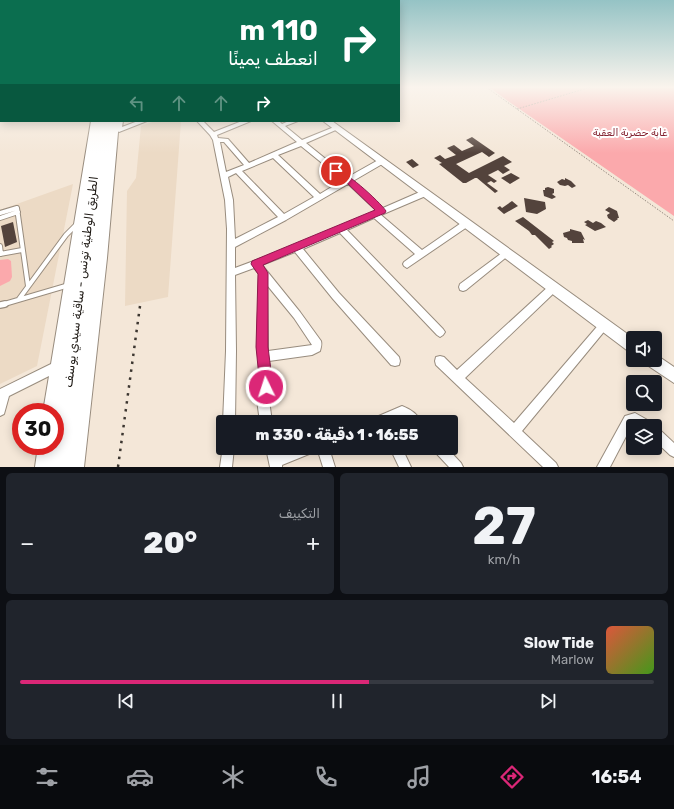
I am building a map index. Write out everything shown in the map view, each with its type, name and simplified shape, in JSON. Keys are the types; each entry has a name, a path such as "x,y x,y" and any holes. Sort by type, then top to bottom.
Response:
{"highway":[{"name":"الطريق الوطنية تونس - ساقية سيدي يوسف","path":"56,467 101,122"},
{"name":"الطريق الوطنية تونس - ساقية سيدي يوسف","path":"73,467 99,258 113,122"}],"street":[{"path":"50,403 94,122"},
{"path":"120,122 119,130 141,122"},
{"path":"201,122 215,137 229,200 231,245 229,415"},
{"path":"275,122 348,180 378,213 421,254"},
{"path":"281,126 292,122"},
{"path":"328,122 626,341"},
{"path":"215,137 237,123"},
{"path":"224,176 336,128"},
{"path":"215,137 226,140 248,166"},
{"path":"274,155 319,197"},
{"path":"231,245 382,161"},
{"path":"238,170 282,218"},
{"path":"231,273 297,248 425,193"},
{"path":"407,264 467,224"},
{"path":"340,229 440,332"},
{"path":"297,248 336,296 395,361"},
{"path":"463,287 506,253"},
{"path":"256,264 297,314 318,344 316,348 312,350 264,357"},
{"path":"263,273 262,347 267,383 262,400 265,415"},
{"path":"457,378 552,288"},
{"path":"514,431 604,325"},
{"path":"440,361 552,467"},
{"path":"0,410 2,394 56,367"},
{"path":"662,367 674,376"},
{"path":"397,415 404,412 407,415"},
{"path":"603,467 626,425"},
{"path":"662,440 674,451"},
{"path":"41,467 43,455"},
{"path":"275,464 295,455"},
{"path":"325,455 329,467"},
{"path":"399,455 405,467"},
{"path":"446,455 457,467"}],"lane":[{"path":"0,213 16,208 18,212 28,286"},
{"path":"0,218 18,212"},
{"path":"19,299 66,235 78,224"},
{"path":"0,246 1,254 22,250"},
{"path":"0,305 69,285"}],"path":[{"path":"517,109 674,221"}],"shaded area":[{"path":"152,122 181,122 168,297 125,306 127,191 136,178 141,126"},
{"path":"73,184 37,366 0,384 0,210"}],"green space":[{"name":"غابة حضرية العقبة","path":"519,109 674,109 674,216"},
{"path":"8,259 11,261 12,277 10,281 0,286 0,260"}],"building":[{"path":"472,137 495,153 489,157 482,152 456,164 469,173 503,156 512,162 504,166 510,170 503,174 498,170 488,175 497,181 494,183 491,181 487,183 498,191 495,193 477,178 463,183 439,164 442,163 434,158 440,155 445,159 456,155 447,148 454,145 462,151 474,146 466,140"},
{"path":"412,159 419,165 413,168 406,162"},
{"path":"511,173 520,178 510,184 501,178"},
{"path":"565,178 576,186 572,188 568,185 560,185 557,182 562,179 565,180"},
{"path":"548,187 554,189 554,193 552,194 556,197 552,199 544,196 543,190"},
{"path":"524,198 545,202 546,209 537,214 526,212"},
{"path":"512,201 518,206 504,214 497,208 500,206 502,208"},
{"path":"609,207 617,211 619,218 617,218 618,219 614,222 608,218 607,215 610,213 605,210"},
{"path":"523,217 554,241 552,242 554,244 551,246 552,247 549,249 535,235 532,235 515,221"},
{"path":"588,220 593,223 596,221 606,227 595,231 585,225 587,224 584,222"},
{"path":"13,222 17,242 5,247 1,226"},
{"path":"570,229 581,232 585,240 583,239 584,243 572,243 572,241 564,237 563,233 570,231"}],"railway":[{"path":"118,467 140,306"}],"route":[{"path":"266,387 267,383 262,347 263,273 256,264 382,211 336,171"}]}
